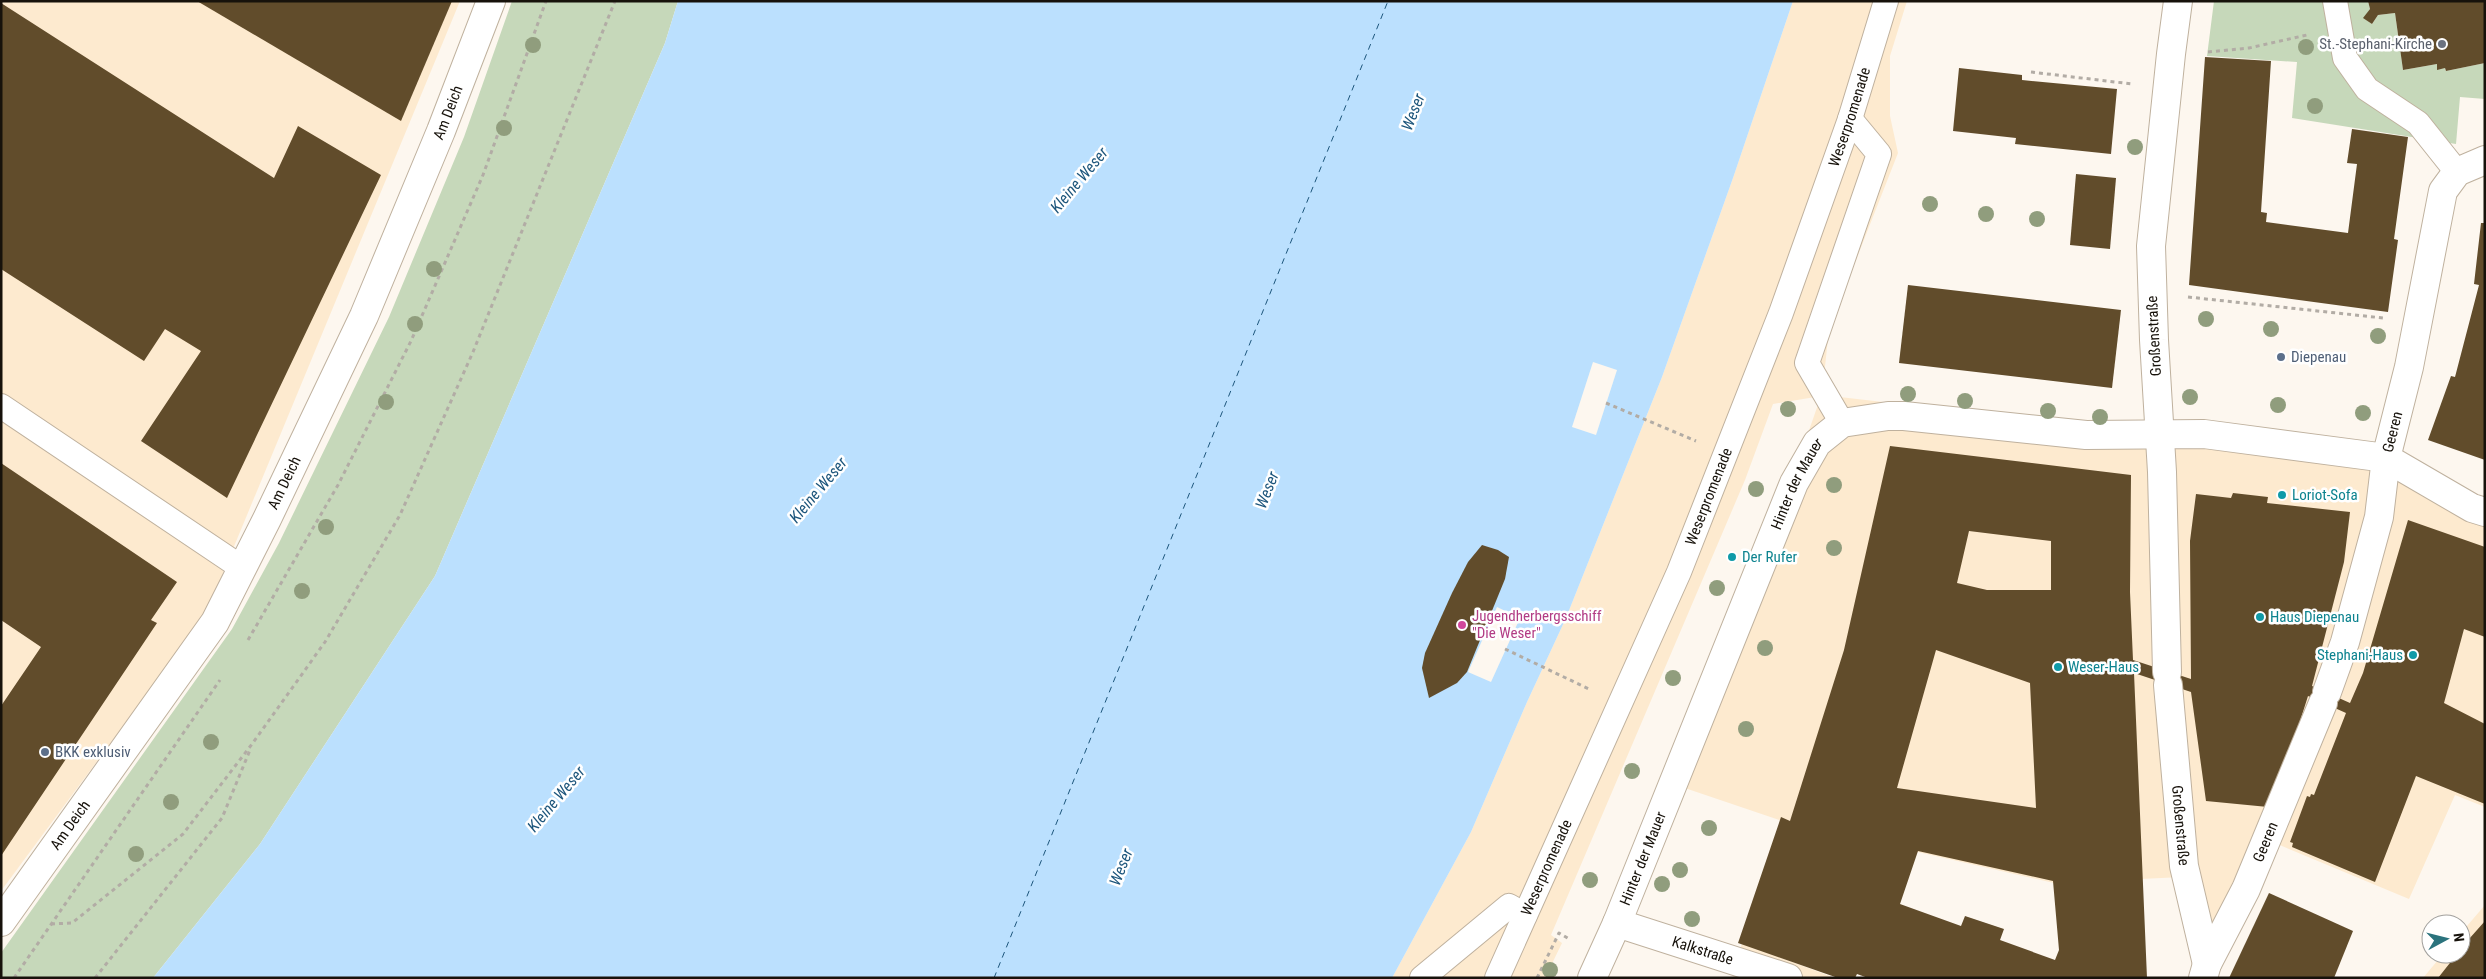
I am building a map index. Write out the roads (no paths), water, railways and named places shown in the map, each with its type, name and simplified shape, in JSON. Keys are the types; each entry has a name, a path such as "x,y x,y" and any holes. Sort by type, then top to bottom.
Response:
{"street":[{"name":"Am Deich","path":"1,922 215,622 364,316 441,131 491,1"},
{"name":"Großenstraße","path":"2178,1 2151,246 2152,294 2160,434 2168,678 2184,866 2205,971"},
{"path":"2457,172 2485,160"},
{"name":"Geeren","path":"2205,971 2246,889 2325,698 2345,642 2379,517 2386,458 2418,321 2443,190 2457,172"},
{"path":"1842,423 1888,416 1904,416 2086,435 2204,434 2386,458 2472,508 2485,512"},
{"name":"Hinter der Mauer","path":"1592,978 1617,923 1794,483 1817,443 1842,423"},
{"name":"Kalkstraße","path":"1617,923 1788,978"}],"lane":[{"name":"Weserpromenade","path":"1497,978 1679,572 1781,313 1850,119 1886,1"},
{"path":"2336,1 2345,58 2367,89 2418,123 2457,172"},
{"path":"1842,423 1807,363 1880,154 1850,119"},
{"path":"1,406 242,568"},
{"path":"1422,978 1509,906 1525,915"}],"water":[{"path":"678,1 1793,1 1733,178 1662,377 1566,618 1527,702 1471,832 1392,978 153,978 260,844 435,576 665,43"}],"place":[{"name":"St.-Stephani-Kirche","path":"2442,44"},
{"name":"Diepenau","path":"2281,357"},
{"name":"Loriot-Sofa","path":"2282,495"},
{"name":"Der Rufer","path":"1732,557"},
{"name":"Haus Diepenau","path":"2260,617"},
{"name":"Jugendherbergsschiff \"Die Weser\"","path":"1462,625"},
{"name":"Stephani-Haus","path":"2413,655"},
{"name":"Weser-Haus","path":"2058,667"},
{"name":"BKK exklusiv","path":"45,752"}],"water label":[{"name":"Weser","path":"1413,112"},
{"name":"Kleine Weser","path":"1079,180"},
{"name":"Kleine Weser","path":"818,490"},
{"name":"Weser","path":"1267,490"},
{"name":"Kleine Weser","path":"556,799"},
{"name":"Weser","path":"1121,867"}]}
